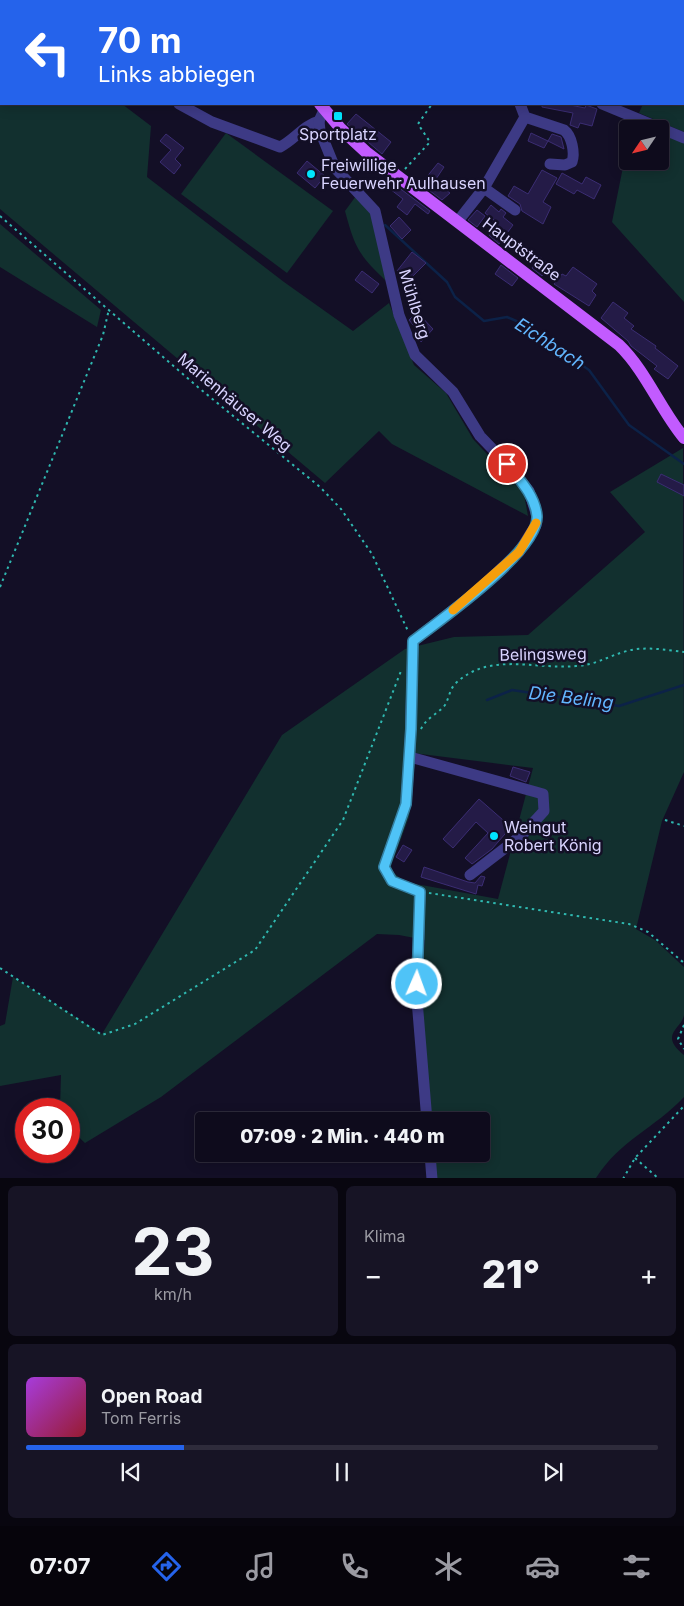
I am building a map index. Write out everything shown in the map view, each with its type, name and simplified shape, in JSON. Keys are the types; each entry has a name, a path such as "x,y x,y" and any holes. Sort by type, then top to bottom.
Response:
{"main road":[{"name":"Hauptstraße","path":"321,111 352,140 619,345 633,360 671,422 684,438"}],"street":[{"path":"181,105 212,122 280,147 289,142 321,111"},
{"path":"520,105 525,116 564,130 569,135 574,155 572,162 565,165 550,164"},
{"path":"604,105 684,138"},
{"name":"Mühlberg","path":"321,111 320,131 335,168 375,211 400,315 415,355 453,392 480,436 507,464 529,491 537,516 536,525 519,552 476,592 413,641"},
{"path":"458,221 484,188 525,116"},
{"path":"484,188 515,210"},
{"path":"413,641 410,757 406,804 384,867 392,881 420,892 417,1000 426,1112"},
{"path":"410,757 543,794 544,811 522,835 470,875"},
{"path":"431,1162 432,1178"}],"path":[{"path":"398,176 430,142 418,124 431,105"},
{"name":"Marienhäuser Weg","path":"0,216 199,388 320,487 341,509 372,554 413,641"},
{"path":"0,587 103,335 109,309"},
{"name":"Belingsweg","path":"419,731 424,723 444,705 453,685 472,671 502,663 575,667 598,663 628,650 661,649 684,652"},
{"path":"0,968 102,1035 135,1024 255,950 343,820 402,669"},
{"path":"665,820 684,826"},
{"path":"420,892 629,924 648,932 684,963"},
{"path":"680,960 684,955"},
{"path":"684,1026 678,1039 684,1049"},
{"path":"623,1178 636,1158 684,1106"},
{"path":"636,1158 659,1178"}],"green space":[{"path":"0,105 123,105 151,126 147,177 284,282 353,331 389,303 414,365 446,393 473,439 524,494 528,516 392,444 379,431 325,483 0,209"},
{"path":"643,105 684,105 684,132 669,126 669,120 656,120 639,113"},
{"path":"226,133 333,211 287,273 181,194"},
{"path":"669,137 684,143 684,302 612,222 622,170 669,170"},
{"path":"356,196 372,215 386,281 363,257 352,234 345,211"},
{"path":"0,224 101,310 97,327 0,267"},
{"path":"683,448 684,772 662,821 636,929 655,940 684,967 684,1015 672,1037 676,1048 684,1055 684,1097 661,1118 616,1153 596,1178 436,1178 435,1162 490,1162 490,1112 431,1112 421,998 425,940 399,935 377,934 161,1097 85,1143 80,1138 80,1098 60,1098 61,1075 0,1086 0,1026 5,1024 13,977 102,1034 282,735 405,649 454,637 528,635 645,532 610,492","holes":["413,753 533,768 498,899 405,882 394,873 391,866 409,817 412,794"]}],"building":[{"path":"542,105 570,105 585,108 586,105 597,109 592,126 580,123 578,128 570,125 573,113 542,107"},
{"path":"356,114 391,142 382,154 347,124"},
{"path":"531,133 548,141 544,148 528,141"},
{"path":"166,134 184,148 175,159 181,165 174,174 160,162 171,150 160,141"},
{"path":"552,134 561,137 564,149 548,141"},
{"name":"Freiwillige Feuerwehr Aulhausen","path":"307,161 325,176 315,188 297,173"},
{"path":"438,163 444,167 436,179 441,183 439,185 450,193 442,200 421,184"},
{"path":"542,170 557,178 543,202 551,207 543,224 522,211 520,204 508,196 514,186 528,194"},
{"path":"562,173 582,184 586,177 601,185 594,199 577,190 574,194 556,184"},
{"path":"394,184 430,211 428,214 415,204 407,215 397,207 403,199 390,189"},
{"path":"491,205 499,212 501,209 506,213 503,217 513,225 499,244 489,235 494,228 491,226 494,220 485,213"},
{"path":"477,210 485,216 477,227 468,220"},
{"path":"399,217 411,230 402,239 390,226"},
{"path":"412,252 426,263 408,281 397,271"},
{"path":"540,257 550,265 542,276 532,268"},
{"path":"501,265 518,278 512,286 495,274"},
{"path":"573,267 597,284 592,291 596,295 589,306 554,284 562,274 566,276"},
{"path":"362,271 379,284 372,293 355,280"},
{"path":"613,302 628,313 624,318 634,326 631,329 656,346 655,348 678,366 668,379 654,369 657,366 631,346 628,341 601,318"},
{"path":"417,312 433,329 421,342 415,336 419,332 409,320"},
{"path":"661,474 684,485 684,496 657,482"},
{"path":"513,767 530,772 526,782 510,776"},
{"name":"Weingut Robert König","path":"479,799 511,827 492,849 472,864 465,858 488,833 476,822 453,848 443,839"},
{"path":"403,845 412,850 404,862 396,857"},
{"path":"424,867 468,882 475,883 481,876 485,877 482,886 478,885 476,894 421,877"}],"waterway":[{"name":"Eichbach","path":"385,225 447,282 455,297 484,321 507,317 521,323 589,370 629,425 684,464"},
{"name":"Die Beling","path":"487,700 512,690 619,706 684,685"}],"slow traffic":[{"path":"453,610 476,592 519,552 531,536 536,523"}],"place":[{"name":"Sportplatz","path":"338,116"},
{"name":"Freiwillige Feuerwehr Aulhausen","path":"311,174"},
{"name":"Weingut Robert König","path":"494,836"}],"route":[{"path":"417,984 420,892 392,881 384,867 402,820 408,789 413,641 476,592 519,552 531,536 536,525 537,516 534,504 529,491 507,464"}]}
